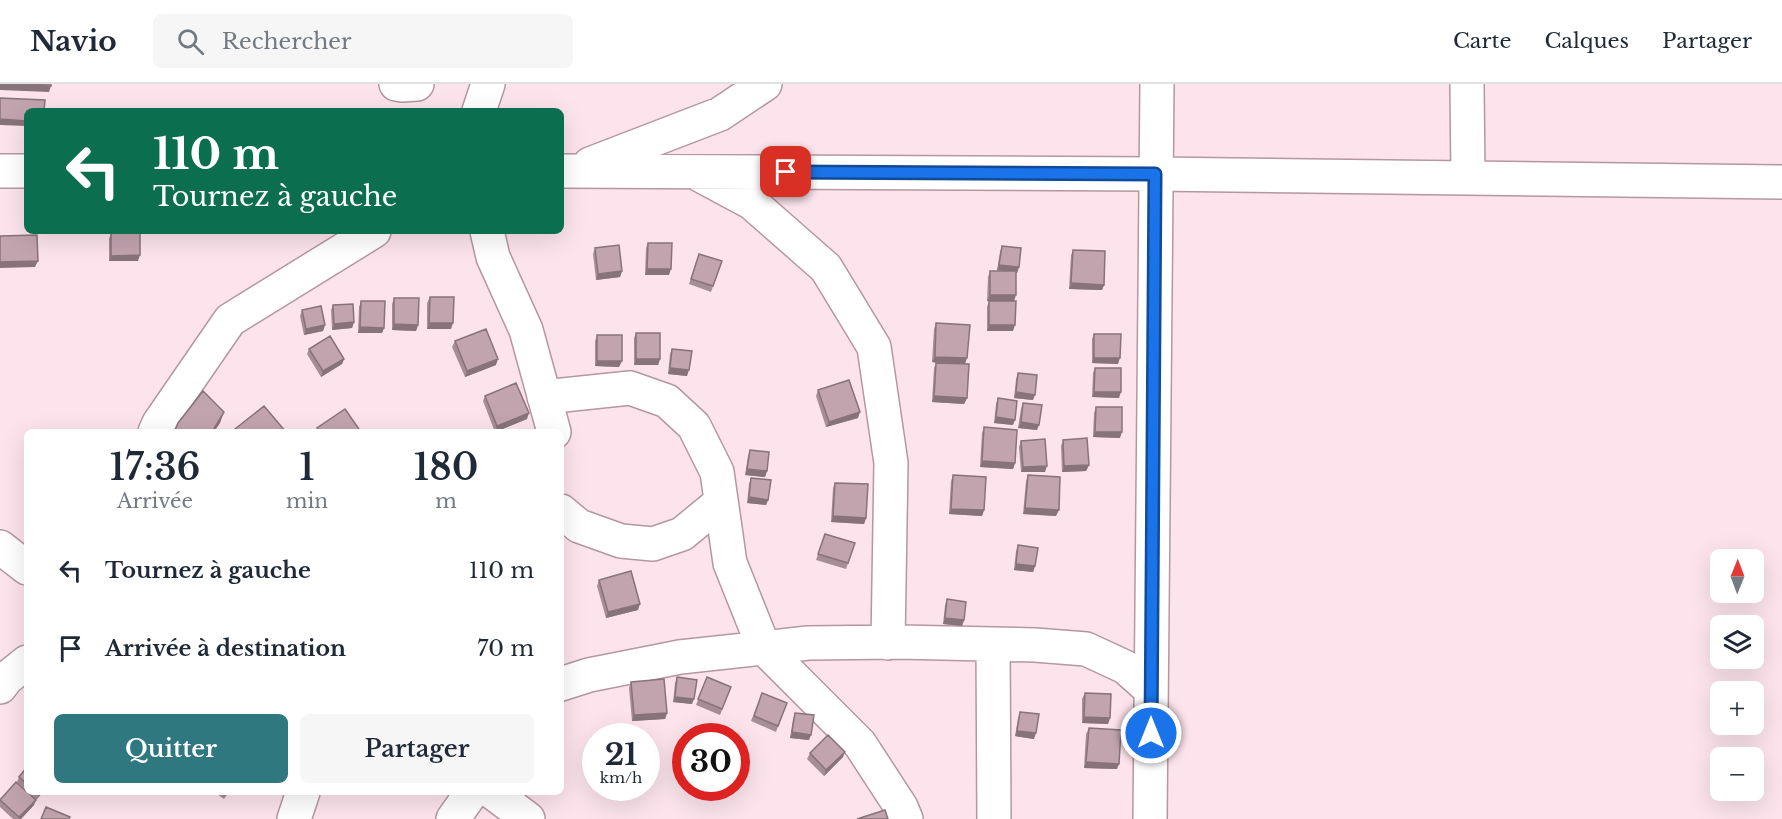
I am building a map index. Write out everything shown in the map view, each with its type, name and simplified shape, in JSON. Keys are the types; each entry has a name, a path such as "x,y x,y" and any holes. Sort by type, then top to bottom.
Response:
{"street":[{"path":"396,84 417,84"},
{"path":"480,108 488,84"},
{"path":"566,172 720,114 765,84"},
{"path":"1150,819 1157,84"},
{"path":"1467,84 1468,177"},
{"path":"0,171 24,171"},
{"path":"566,172 1155,174 1782,182"},
{"path":"694,172 752,203 826,268 874,347 891,463 888,643"},
{"path":"156,429 230,320 369,234"},
{"path":"488,234 493,257 526,330 553,429"},
{"path":"544,397 630,388 667,400 693,426 717,472 730,563 764,648 860,744 901,807 906,819"},
{"path":"564,514 579,526 621,541 653,544 682,534 721,502"},
{"path":"0,547 24,566"},
{"path":"564,683 589,675 680,657 808,643 993,644 1086,649 1125,667 1151,690"},
{"path":"993,644 994,819"},
{"path":"0,687 24,664"},
{"path":"294,819 302,795"},
{"path":"453,819 470,795"},
{"path":"496,795 528,819"}],"building":[{"path":"0,84 51,84 51,86"},
{"path":"0,98 45,100 44,108 24,108 24,121 0,119"},
{"path":"111,234 140,234 140,255 111,256"},
{"path":"37,235 38,261 0,262 0,236"},
{"path":"648,243 672,243 671,269 647,269"},
{"path":"619,245 622,271 598,274 595,248"},
{"path":"1002,246 1021,248 1019,267 999,265"},
{"path":"1073,250 1105,251 1104,285 1071,283"},
{"path":"699,254 722,261 713,286 691,279"},
{"path":"990,271 1016,271 1016,295 990,295"},
{"path":"430,297 454,297 453,323 429,323"},
{"path":"394,298 419,298 418,325 394,324"},
{"path":"361,301 385,301 384,328 360,327"},
{"path":"989,301 1016,301 1015,325 989,325"},
{"path":"353,304 354,322 334,324 333,305"},
{"path":"321,306 325,325 306,329 302,310"},
{"path":"936,323 970,325 967,358 935,357"},
{"path":"486,329 498,359 467,371 455,341"},
{"path":"636,333 660,333 660,359 636,359"},
{"path":"1094,334 1121,334 1120,358 1094,358"},
{"path":"597,335 622,335 622,361 597,361"},
{"path":"330,336 344,359 323,371 309,349"},
{"path":"672,349 692,351 689,370 670,368"},
{"path":"936,363 969,364 967,398 934,396"},
{"path":"1095,368 1121,368 1121,392 1094,392"},
{"path":"1018,373 1037,375 1035,395 1016,392"},
{"path":"849,380 860,412 829,422 818,390"},
{"path":"516,383 529,413 497,426 485,396"},
{"path":"203,391 224,412 214,429 175,429"},
{"path":"998,398 1017,401 1015,420 996,417"},
{"path":"1023,403 1042,405 1039,425 1021,422"},
{"path":"264,406 283,429 235,429"},
{"path":"1096,407 1122,407 1122,432 1095,432"},
{"path":"345,409 359,429 318,429"},
{"path":"984,427 1017,430 1015,463 982,461"},
{"path":"1087,438 1089,465 1064,466 1063,440"},
{"path":"1045,439 1047,466 1023,467 1021,441"},
{"path":"750,450 769,452 767,471 747,469"},
{"path":"953,475 986,477 984,510 951,509"},
{"path":"1028,475 1060,477 1059,510 1025,508"},
{"path":"751,478 771,480 768,500 749,497"},
{"path":"835,483 868,484 866,518 833,516"},
{"path":"825,534 855,543 848,563 818,554"},
{"path":"1018,545 1038,548 1035,566 1016,564"},
{"path":"631,571 640,604 608,612 599,580"},
{"path":"947,599 966,602 964,620 945,618"},
{"path":"677,677 697,680 694,699 675,697"},
{"path":"707,677 731,687 722,709 698,699"},
{"path":"664,679 667,713 634,715 631,682"},
{"path":"762,693 787,703 778,726 754,716"},
{"path":"1085,693 1111,694 1110,718 1084,717"},
{"path":"1020,712 1039,714 1036,733 1017,731"},
{"path":"795,713 814,715 811,735 792,732"},
{"path":"1089,728 1121,730 1119,764 1086,762"},
{"path":"828,735 845,752 826,770 810,753"},
{"path":"24,771 24,781 19,777"},
{"path":"16,782 24,789 24,795 30,795 36,800 19,817 0,800"},
{"path":"46,807 70,817 69,819 41,819"},
{"path":"885,810 888,819 857,819"}],"route":[{"path":"786,172 1155,174 1151,733"}]}
